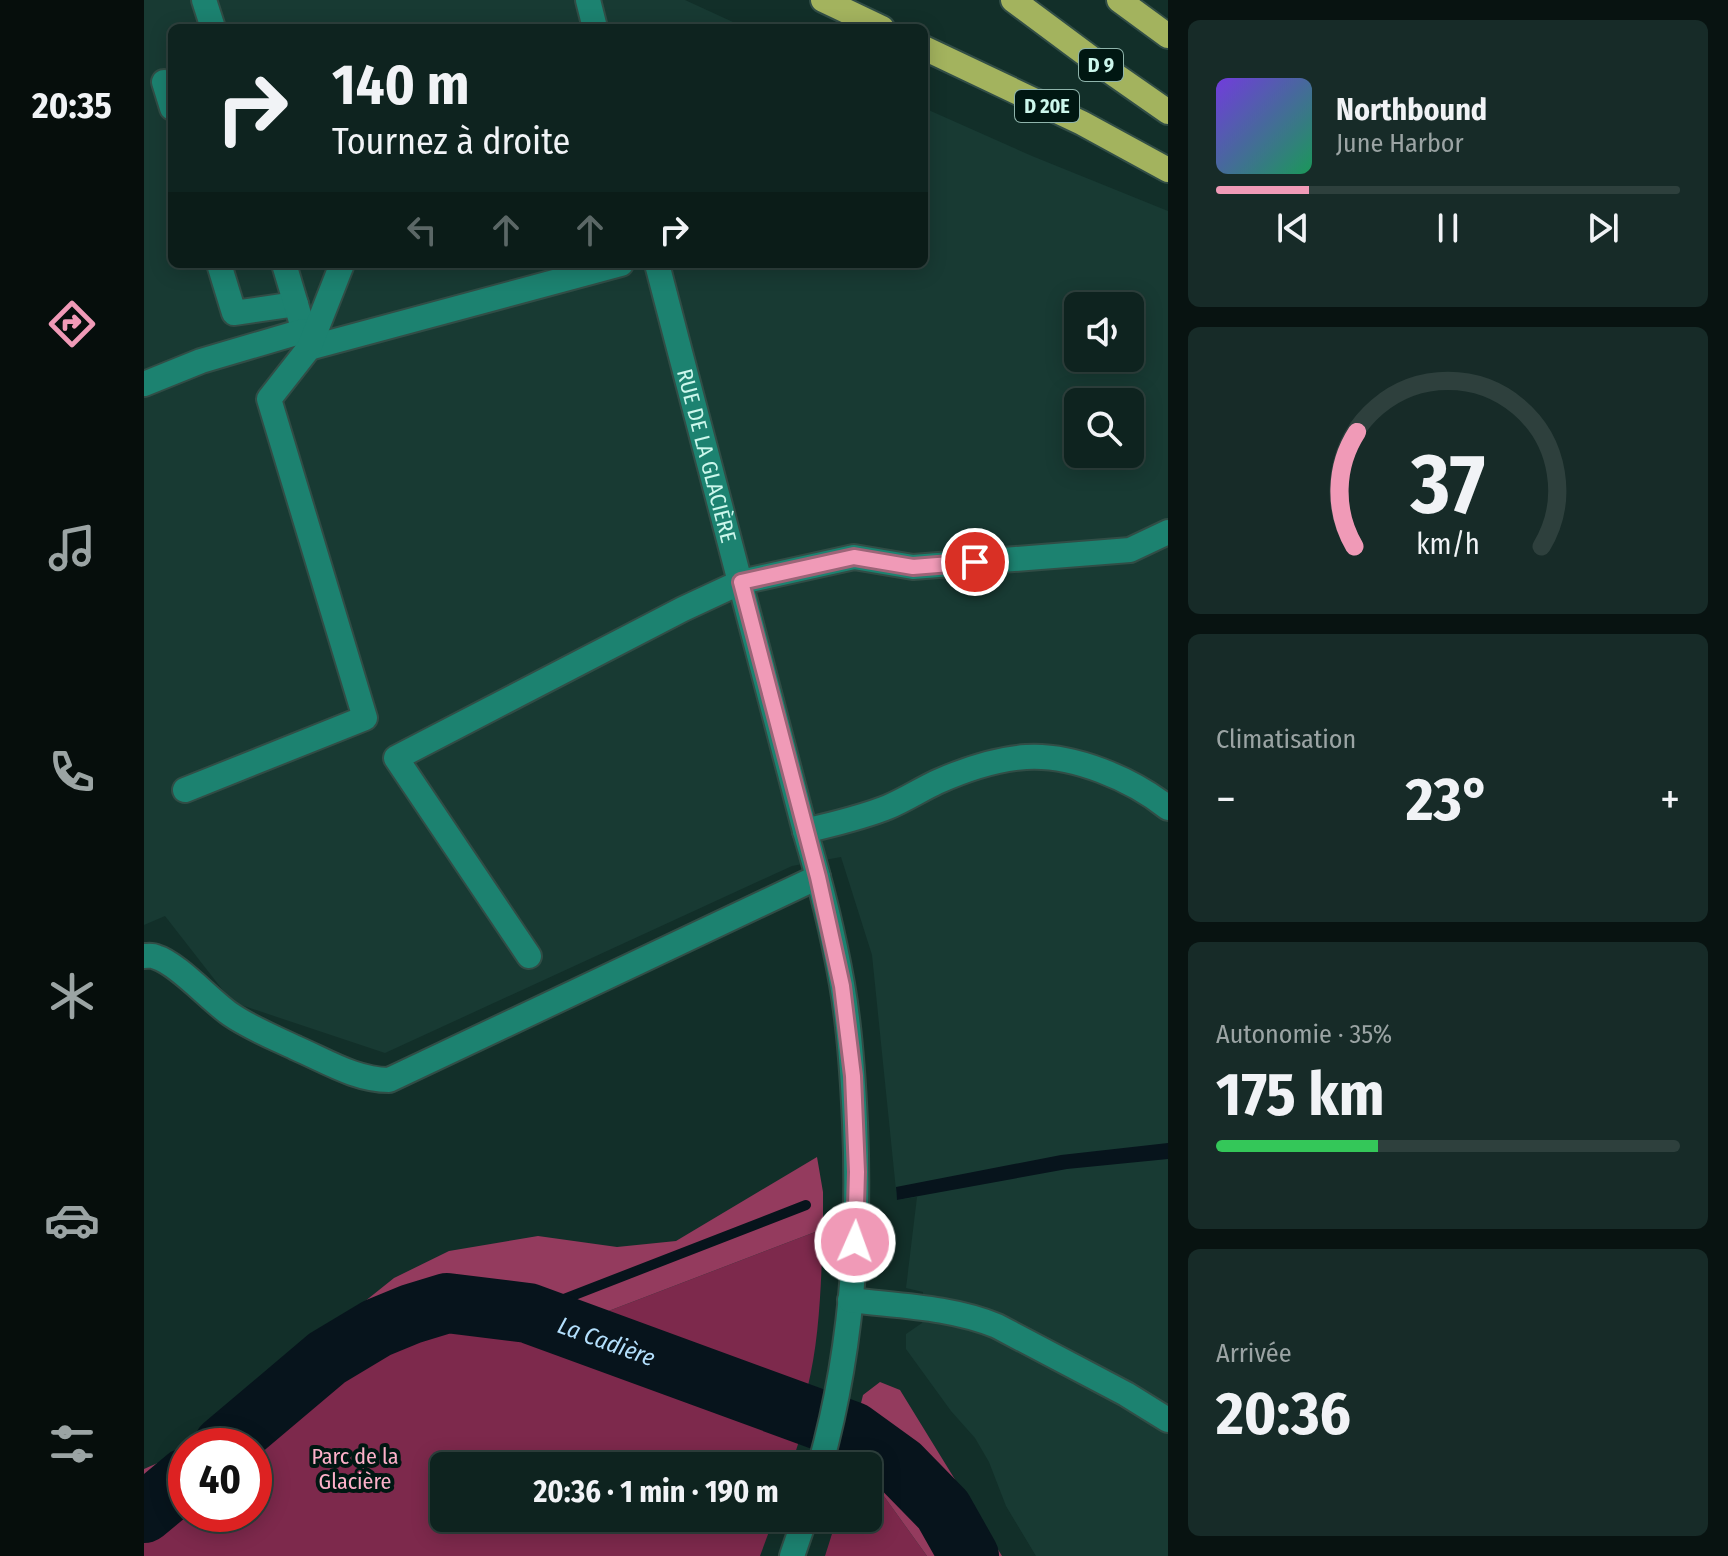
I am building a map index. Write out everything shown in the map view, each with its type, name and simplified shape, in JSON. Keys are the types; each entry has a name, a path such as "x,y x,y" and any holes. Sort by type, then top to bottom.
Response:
{"highway":[{"path":"823,0 874,24"},
{"name":"D 9","path":"1013,0 1168,112"},
{"path":"1119,0 1168,36"},
{"name":"D 20E","path":"928,50 1082,123 1168,170"}],"street":[{"path":"204,0 212,24"},
{"path":"588,0 594,24"},
{"path":"164,82 168,95"},
{"path":"220,268 234,313 296,304"},
{"path":"285,268 306,339"},
{"path":"185,790 365,718 269,399 306,339 340,268"},
{"path":"144,384 201,361 604,268"},
{"name":"RUE DE LA GLACIÈRE","path":"658,268 818,877 842,986 853,1076 857,1172 855,1242 846,1342 824,1452"},
{"path":"529,956 396,758 741,582 854,557 913,567 1130,550 1168,532"},
{"path":"805,831 891,806 938,782 971,770 1027,757 1091,767 1121,779 1168,808"},
{"path":"144,956 156,957 168,964 250,1027 354,1074 374,1080 389,1080 818,877"},
{"path":"850,1300 922,1308 981,1319 1126,1394 1168,1420"},
{"path":"792,1556 800,1532"}],"shaded area":[{"path":"144,0 685,0 737,24 168,24 168,268 928,268 928,110 1168,211 1168,1556 1036,1556 1006,1506 989,1462 975,1438 951,1411 906,1349 906,1334 922,1323 923,1292 906,1288 917,1197 897,1200 872,955 841,857 792,866 385,1053 232,1002 165,916 144,925"},
{"path":"1168,1143 1168,1159 1067,1169 897,1200 896,1187 1061,1155"},
{"path":"817,1157 823,1192 823,1229 530,1341 470,1317 397,1331 335,1368 268,1428 206,1428 394,1278 449,1251 538,1236 617,1247 676,1241"},
{"path":"880,1382 900,1390 1002,1556 927,1556 882,1493 882,1452 849,1452 863,1395"},
{"path":"168,1458 168,1518 144,1539 144,1469"}],"green space":[{"name":"Parc de la Glacière","path":"823,1229 817,1330 807,1390 814,1398 803,1440 799,1441 795,1452 430,1452 430,1532 769,1532 760,1556 144,1556 144,1539 168,1518 168,1532 272,1532 272,1428 268,1428 335,1368 397,1331 470,1317 530,1341"},
{"path":"882,1493 927,1556 825,1556 833,1532 882,1532"}],"waterway":[{"path":"528,1313 806,1205"},
{"name":"La Cadière","path":"244,1428 327,1358 377,1328 411,1314 447,1303 528,1313 853,1432 900,1466 943,1510 969,1556"},
{"name":"La Cadière","path":"144,1513 168,1493"}],"route":[{"path":"855,1242 857,1172 853,1076 842,986 818,877 741,582 854,557 913,567 975,562"}]}
